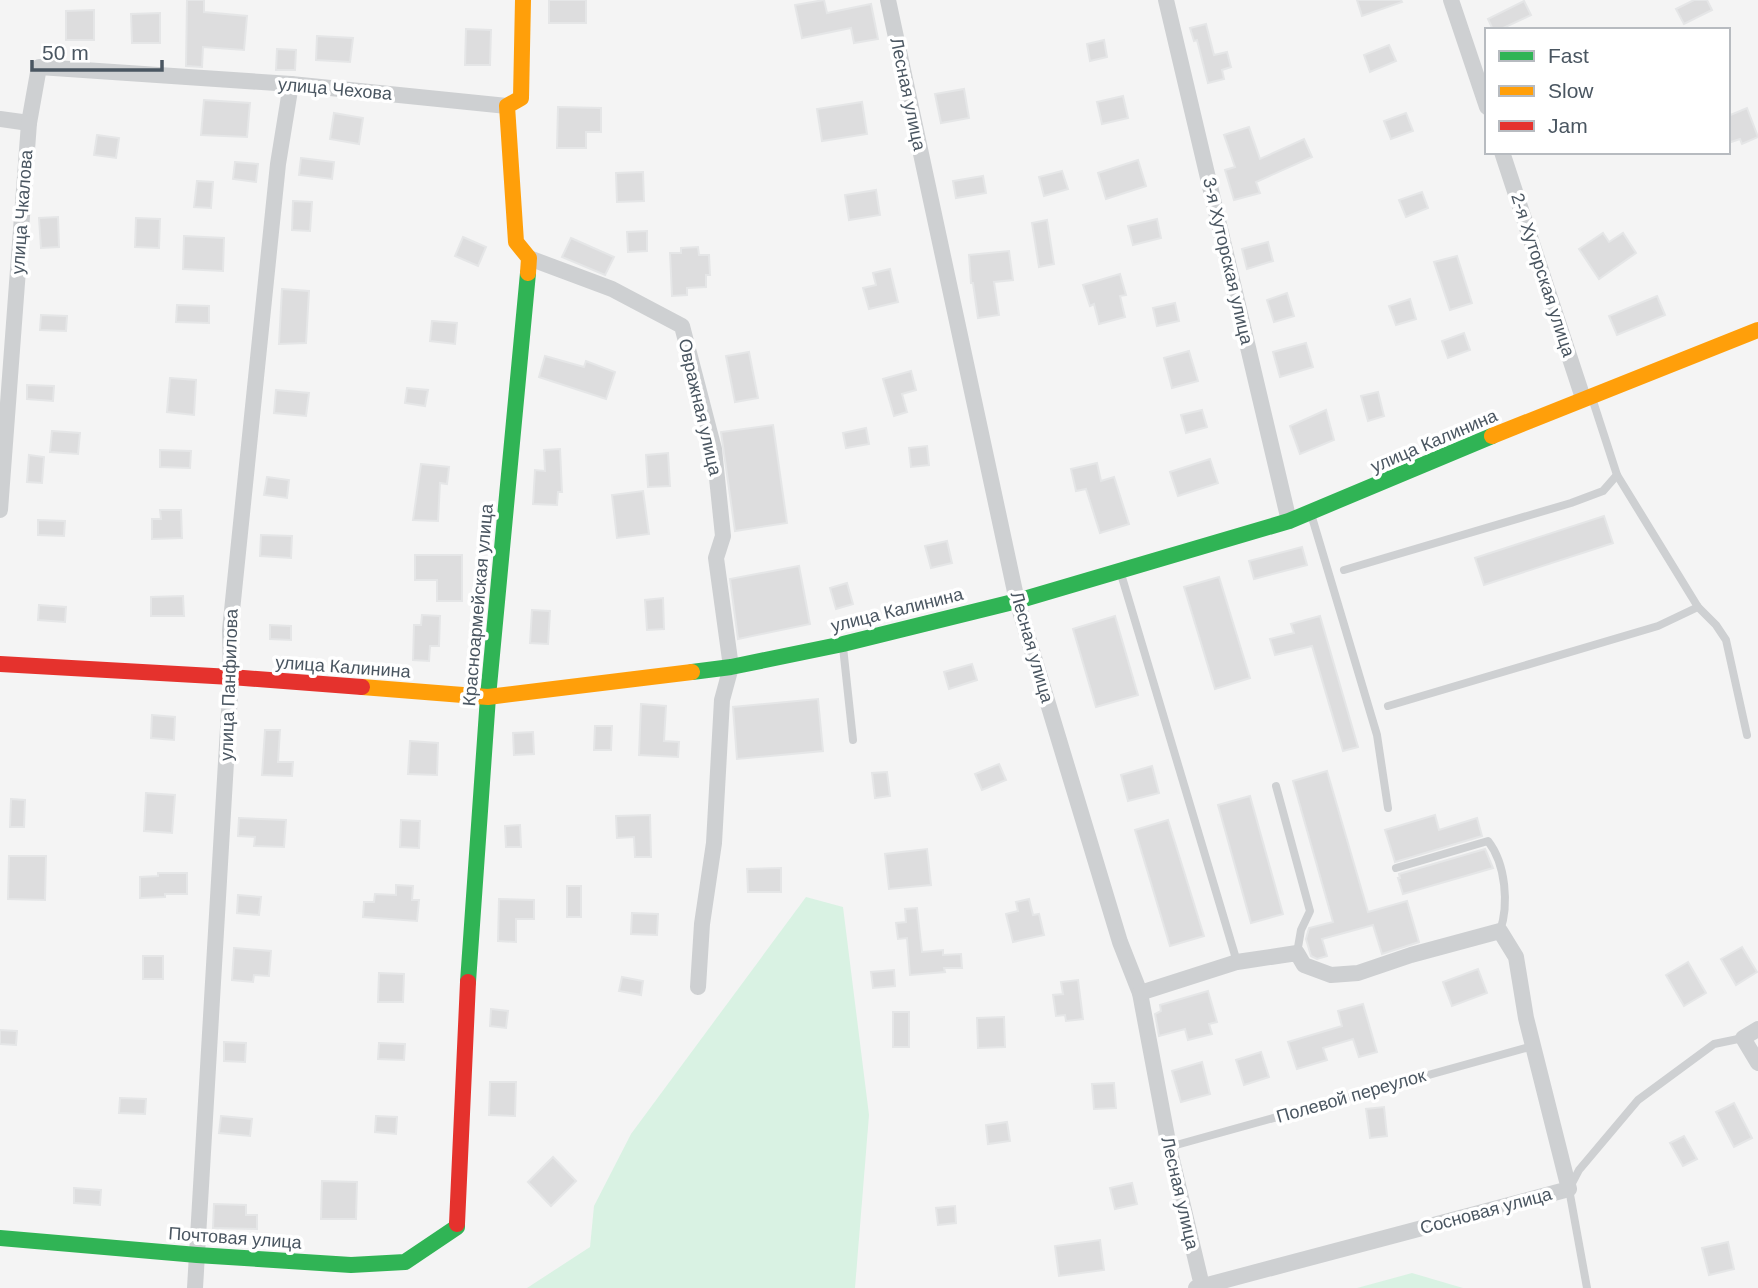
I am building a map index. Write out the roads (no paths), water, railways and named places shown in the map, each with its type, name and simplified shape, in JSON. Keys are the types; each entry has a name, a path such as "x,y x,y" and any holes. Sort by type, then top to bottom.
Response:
{"street":[{"path":"523,0 521,98 507,106 516,242 529,258"},
{"name":"Лесная улица","path":"888,0 1017,601 1121,942 1140,993 1199,1287"},
{"name":"3-я Хуторская улица","path":"1166,0 1289,521"},
{"path":"1451,0 1485,101"},
{"name":"улица Чехова","path":"29,123 39,68 292,84 507,106"},
{"name":"улица Панфилова","path":"195,1288 231,677 230,630 276,178 292,84"},
{"path":"0,119 29,123"},
{"name":"улица Чкалова","path":"0,510 29,123"},
{"name":"2-я Хуторская улица","path":"1503,154 1587,397"},
{"name":"Овражная улица","path":"529,258 612,289 682,326 714,449 723,536 716,558 731,667 722,700 714,843 702,924 698,987"},
{"name":"Красноармейская улица","path":"457,1227 468,972 488,697 529,258"},
{"name":"улица Калинина","path":"0,664 231,677 488,697 731,667 843,644 1017,601 1311,514 1587,397 1758,330"},
{"path":"1140,993 1237,962 1297,953 1304,965 1331,975 1358,973 1411,955 1500,931 1516,957 1533,1046 1569,1189"},
{"name":"Сосновая улица","path":"1743,1038 1758,1029"},
{"path":"1743,1038 1758,1063"},
{"name":"Сосновая улица","path":"1199,1287 1569,1189"},
{"name":"Почтовая улица","path":"0,1238 351,1265 405,1262 457,1227"}],"lane":[{"path":"1587,397 1617,475 1698,607 1726,640 1747,736"},
{"path":"1344,570 1571,503 1602,491 1617,475"},
{"path":"1311,514 1377,736 1388,808"},
{"path":"1121,571 1237,962"},
{"path":"1388,706 1658,626 1698,607"},
{"path":"843,644 853,740"},
{"path":"1276,786 1310,911 1301,930 1297,953"},
{"path":"1396,868 1488,841 1501,865 1505,918 1500,931"},
{"name":"Сосновая улица","path":"1569,1189 1580,1170 1638,1100 1714,1044 1743,1038"},
{"name":"Полевой переулок","path":"1169,1147 1533,1046"},
{"path":"1569,1189 1587,1288"}]}
